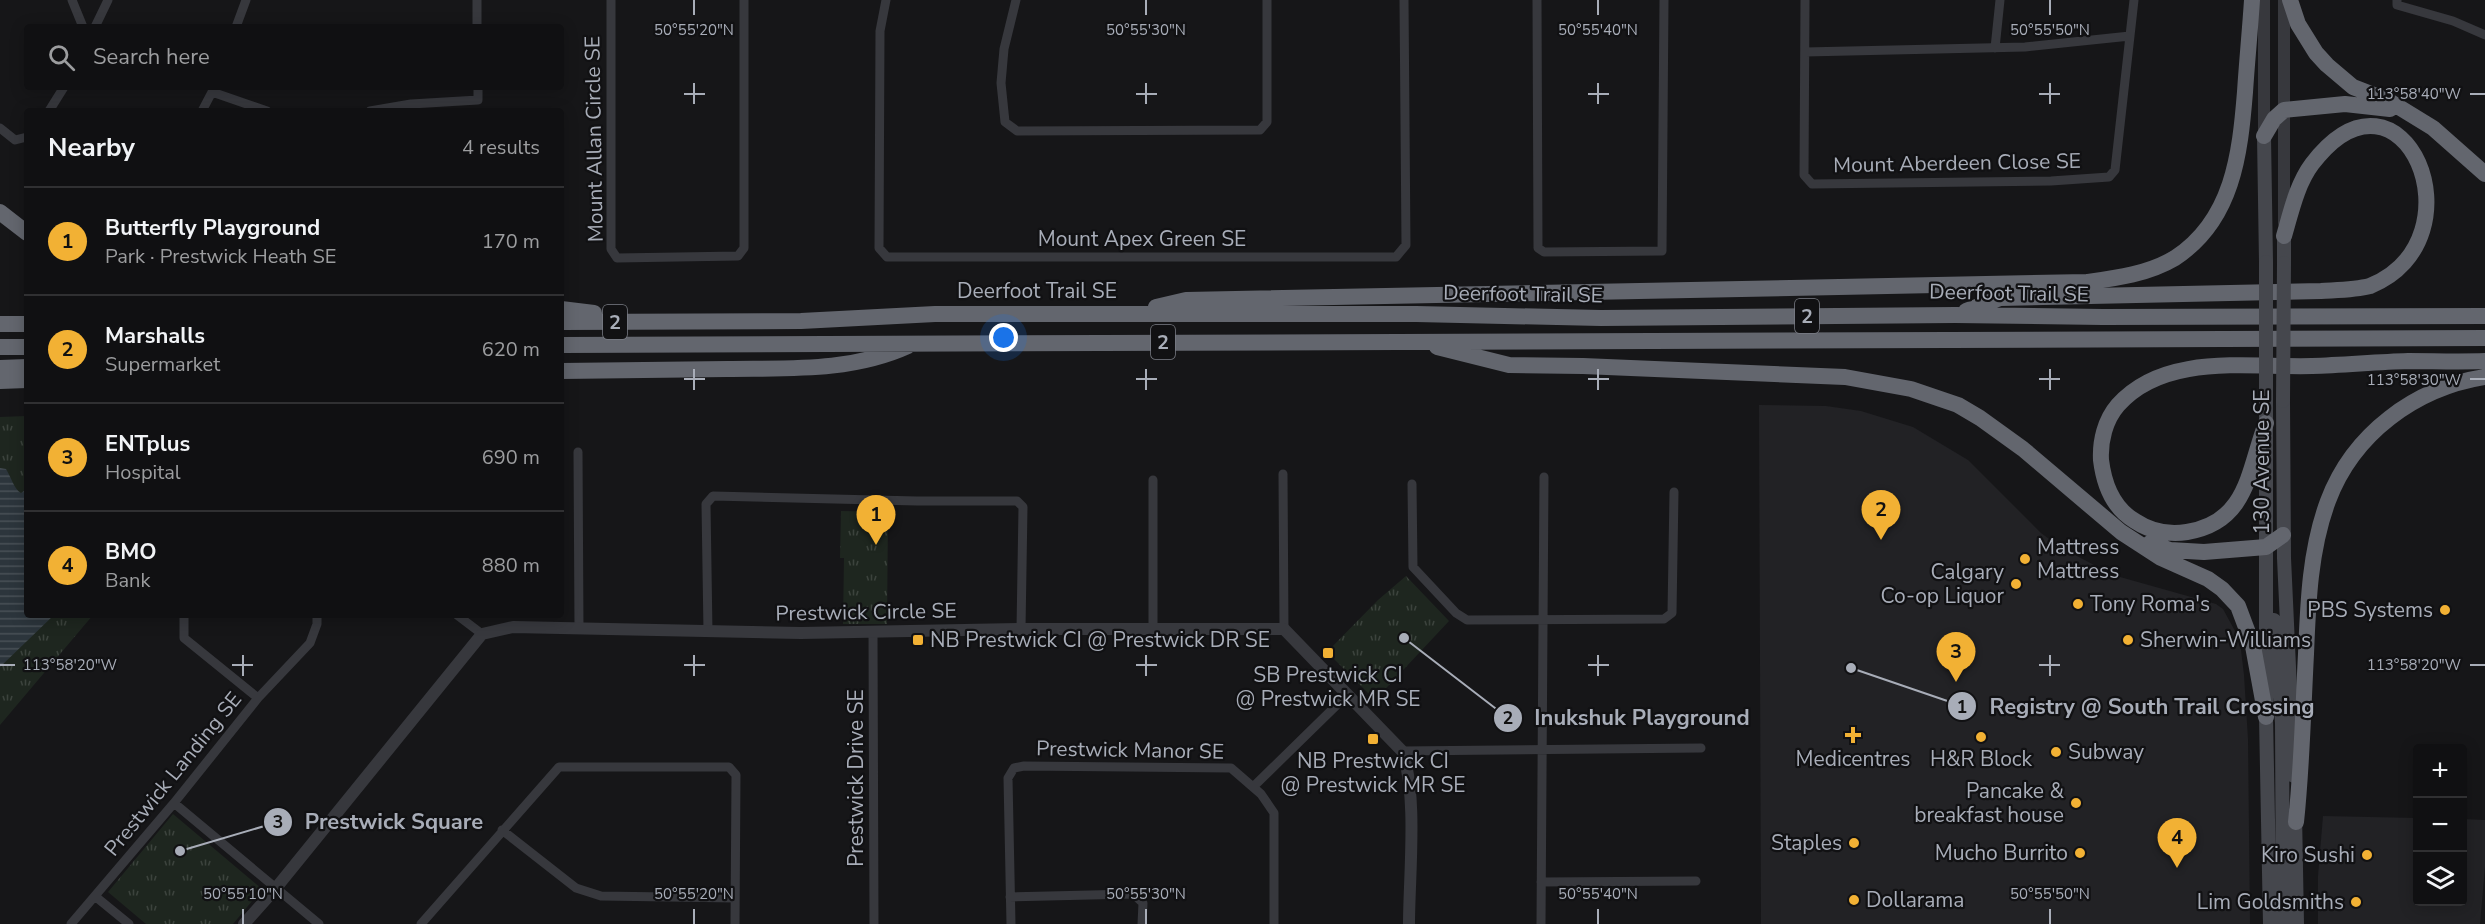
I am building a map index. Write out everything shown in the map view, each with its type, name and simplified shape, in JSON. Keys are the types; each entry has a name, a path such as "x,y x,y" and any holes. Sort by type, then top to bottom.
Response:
{"highway":[{"path":"1130,313 1186,300 2087,282 2132,275 2175,258 2209,226 2221,208 2236,165 2241,138 2252,0"},
{"path":"2290,0 2298,24 2316,53 2327,65 2353,87 2389,101 2433,128 2485,174"},
{"path":"2264,136 2274,119 2284,110 2345,104 2373,106 2409,113"},
{"path":"2284,236 2302,180 2310,165 2336,139 2363,126 2378,124 2397,129 2412,137 2434,157"},
{"path":"0,212 24,231"},
{"path":"1955,315 2000,298 2321,291 2360,288 2402,273 2416,265 2429,253"},
{"path":"564,309 669,322"},
{"name":"Deerfoot Trail SE","path":"564,322 801,321 935,314 1130,313 1416,314 1601,318 1955,315 2485,316"},
{"path":"0,324 24,324"},
{"name":"2","path":"564,345 2485,338"},
{"path":"1413,341 1509,365 1845,377 1911,389 1959,405 2023,448 2121,532 2161,558 2208,579 2222,589 2238,606 2253,646 2266,717"},
{"path":"564,371 795,368 837,365 858,363 885,356 912,344"},
{"path":"0,347 24,347"},
{"path":"2266,423 2249,480 2235,506 2205,529 2176,534 2146,528 2121,511 2112,498 2102,470 2101,453 2107,421 2125,397 2135,389 2163,376 2204,367 2227,365 2310,366 2485,361"},
{"path":"0,368 24,367"},
{"path":"2296,822 2300,782 2307,606 2317,541 2329,497 2360,446 2403,407 2442,387 2485,377"},
{"path":"0,381 24,380"},
{"path":"2121,532 2170,550 2204,552 2266,546 2283,535"}],"main road":[{"name":"130 Avenue SE","path":"2264,136 2266,717 2270,924"},
{"name":"130 Avenue SE","path":"2284,236 2283,535 2296,822 2297,924"},
{"path":"2267,589 2278,654 2282,723 2283,924"}],"street":[{"path":"72,0 82,24"},
{"path":"96,24 108,0"},
{"path":"237,24 246,0"},
{"path":"477,0 477,24"},
{"name":"Mount Allan Circle SE","path":"611,0 611,249 617,258 738,256 744,248 744,0"},
{"name":"Mount Apex Green SE","path":"886,0 880,31 879,248 887,257 1396,257 1406,245 1404,0"},
{"path":"1016,0 1004,49 1001,82 1005,122 1017,131 1040,131 1260,130 1267,122 1267,0"},
{"path":"1537,0 1538,248 1544,252 1662,251 1664,0"},
{"name":"Mount Aberdeen Close SE","path":"1805,0 1804,175 1812,184 2050,181 2109,177 2115,170 2134,0"},
{"path":"1995,48 2000,0"},
{"name":"130 Avenue SE","path":"2264,0 2264,136"},
{"name":"130 Avenue SE","path":"2284,0 2284,236"},
{"path":"2397,0 2397,5 2453,21 2485,34"},
{"path":"1805,52 1995,48 2130,36"},
{"path":"51,108 62,90"},
{"path":"204,108 213,90 259,108"},
{"path":"478,90 479,108"},
{"path":"388,108 411,104 478,100"},
{"path":"0,128 15,140 24,138"},
{"path":"578,452 579,628"},
{"path":"1283,474 1284,629 1346,696 1402,751 1408,768 1409,924"},
{"path":"1541,924 1544,477"},
{"path":"1153,480 1153,629"},
{"path":"1412,484 1413,567 1456,613 1467,620 1664,619 1672,613 1674,492"},
{"path":"708,632 706,504 712,496 1017,501 1023,507 1021,628"},
{"path":"184,618 184,638 258,698"},
{"name":"Prestwick Landing SE","path":"71,924 174,803 258,698 310,643 317,618"},
{"path":"244,924 276,888 482,634 461,618"},
{"name":"Prestwick Circle SE","path":"482,634 513,627 708,632 873,632 1021,628 1284,629"},
{"name":"Prestwick Drive SE","path":"873,632 874,924"},
{"path":"1253,787 1346,696"},
{"path":"1402,751 1701,748"},
{"name":"Prestwick Manor SE","path":"1011,924 1008,778 1014,768 1024,765 1230,768 1253,787 1274,813 1274,924"},
{"path":"421,924 559,767 729,767 736,775 735,924"},
{"path":"174,803 319,924"},
{"path":"502,830 576,888 602,896 735,897"},
{"path":"1541,882 1696,881"},
{"path":"1010,897 1133,894 1143,903 1142,924"},
{"path":"96,897 129,924"}],"shaded area":[{"path":"1759,405 1826,406 1861,411 1913,427 1968,460 2041,533 2060,547 2113,575 2216,604 2223,609 2235,631 2241,650 2244,675 2248,739 2250,924 1761,924"},
{"path":"0,468 6,469 14,486 21,493 24,491 24,618 51,618 0,667"},
{"path":"2323,816 2413,818 2413,906 2467,906 2467,819 2485,820 2485,867 2480,924 2318,924 2318,876"}],"green space":[{"path":"24,416 24,618 90,618 0,725 0,417"},
{"path":"841,511 888,512 887,624 843,624 844,558 840,558"},
{"path":"1406,576 1449,621 1375,700 1327,652 1378,600"},
{"path":"173,814 262,889 233,924 146,924 108,892"}],"place":[{"name":"Marshalls","path":"1881,540"},
{"name":"Butterfly Playground","path":"876,545"},
{"name":"Mattress Mattress","path":"2025,559"},
{"name":"Calgary Co-op Liquor","path":"2016,584"},
{"name":"Tony Roma's","path":"2078,604"},
{"name":"PBS Systems","path":"2445,610"},
{"name":"Inukshuk Playground","path":"1404,638"},
{"name":"NB Prestwick CI @ Prestwick DR SE","path":"918,640"},
{"name":"Sherwin-Williams","path":"2128,640"},
{"name":"SB Prestwick CI @ Prestwick MR SE","path":"1328,653"},
{"name":"Registry @ South Trail Crossing","path":"1851,668"},
{"name":"ENTplus","path":"1956,682"},
{"name":"Medicentres","path":"1853,735"},
{"name":"H&R Block","path":"1981,737"},
{"name":"NB Prestwick CI @ Prestwick MR SE","path":"1373,739"},
{"name":"Subway","path":"2056,752"},
{"name":"Pancake & breakfast house","path":"2076,803"},
{"name":"Staples","path":"1854,843"},
{"name":"Prestwick Square","path":"180,851"},
{"name":"Mucho Burrito","path":"2080,853"},
{"name":"Kiro Sushi","path":"2367,855"},
{"name":"BMO","path":"2177,868"},
{"name":"Dollarama","path":"1854,900"},
{"name":"Lim Goldsmiths","path":"2356,902"}]}
